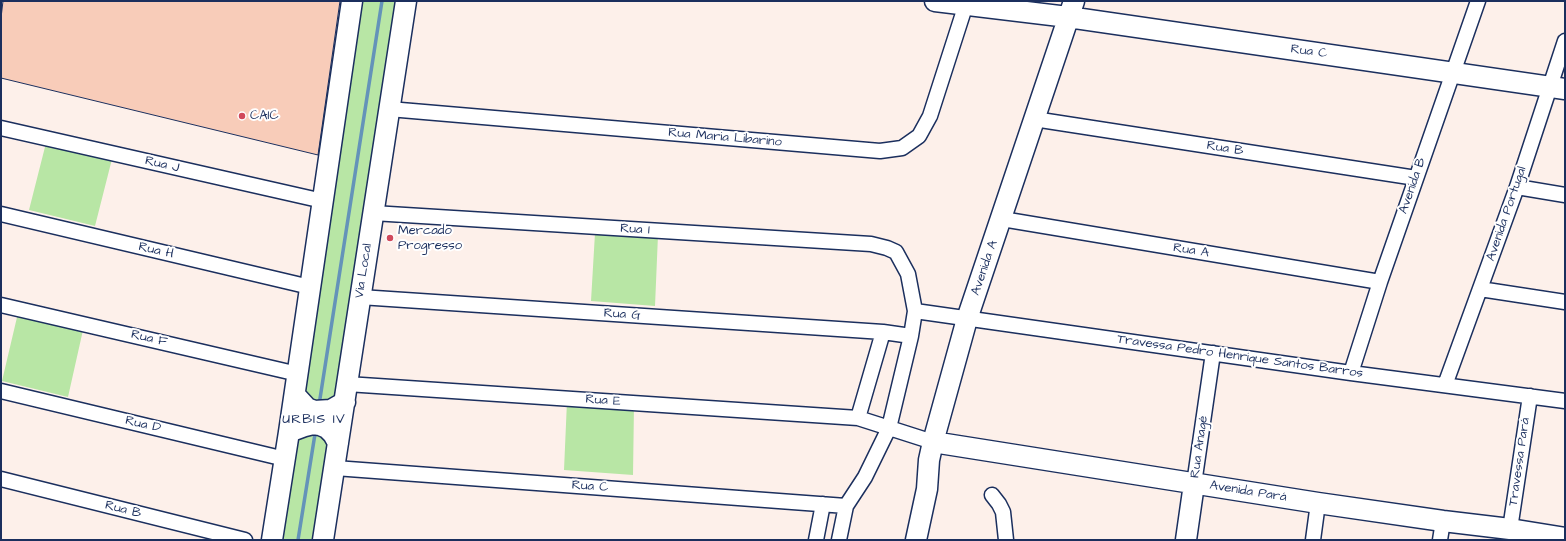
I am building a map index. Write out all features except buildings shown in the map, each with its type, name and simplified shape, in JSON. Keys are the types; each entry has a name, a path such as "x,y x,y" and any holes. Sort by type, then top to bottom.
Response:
{"street":[{"path":"272,540 295,395 352,1"},
{"name":"Via Local","path":"323,540 406,1"},
{"name":"Rua C","path":"935,1 1071,9 1454,73 1558,88"},
{"name":"Avenida B","path":"1351,373 1380,282 1478,1"},
{"name":"Rua Maria Libarino","path":"389,109 880,151 902,148 919,136 930,116 966,4"},
{"name":"Avenida A","path":"916,540 927,489 932,442 967,319 1002,219 1071,9"},
{"name":"Avenida Portugal","path":"1445,385 1516,187 1558,88 1565,41"},
{"name":"Rua B","path":"1034,119 1416,178"},
{"name":"Rua J","path":"1,128 323,201"},
{"path":"1516,187 1565,195"},
{"name":"Rua I","path":"373,213 871,244 896,252 908,274 915,311"},
{"name":"Rua H","path":"1,214 310,287"},
{"name":"Rua A","path":"1002,219 1380,282"},
{"path":"1480,289 1565,302"},
{"name":"Rua G","path":"360,297 883,332 910,336"},
{"name":"Rua F","path":"1,305 298,374"},
{"path":"839,540 846,506 865,477 889,428 915,311"},
{"name":"Travessa Pedro Henrique Santos Barros","path":"915,311 1351,373 1565,401"},
{"path":"858,418 883,332"},
{"name":"Rua Anagé","path":"1186,540 1213,353"},
{"name":"Rua D","path":"1,391 285,459"},
{"path":"295,395 301,403 314,411 331,410 346,393"},
{"name":"Rua E","path":"346,393 858,418 932,442"},
{"name":"Travessa Pará","path":"1510,529 1530,396"},
{"path":"289,432 304,426 313,424 320,425 327,428 333,434 338,443"},
{"name":"Avenida Pará","path":"932,442 1318,503 1442,531 1510,529 1565,538"},
{"name":"Rua C","path":"335,468 846,506"},
{"name":"Rua B","path":"1,479 245,540"},
{"path":"992,495 1003,512 1006,540"},
{"path":"1313,540 1318,503"},
{"path":"816,540 823,504"}],"green space":[{"path":"361,1 401,1 339,393 331,403 312,399 305,390 311,333"},
{"path":"46,143 112,159 95,226 29,210"},
{"path":"595,233 658,235 655,306 591,301"},
{"path":"18,313 83,330 68,397 2,381"},
{"path":"567,401 634,405 633,475 564,470"},
{"path":"308,429 331,440 320,540 278,540 292,441"}],"waterway":[{"path":"319,405 382,1"},
{"path":"298,540 315,434"}],"place":[{"name":"CAIC","path":"242,116"},
{"name":"Mercado Progresso","path":"390,238"}],"district":[{"name":"URBIS IV","path":"314,420"}]}
